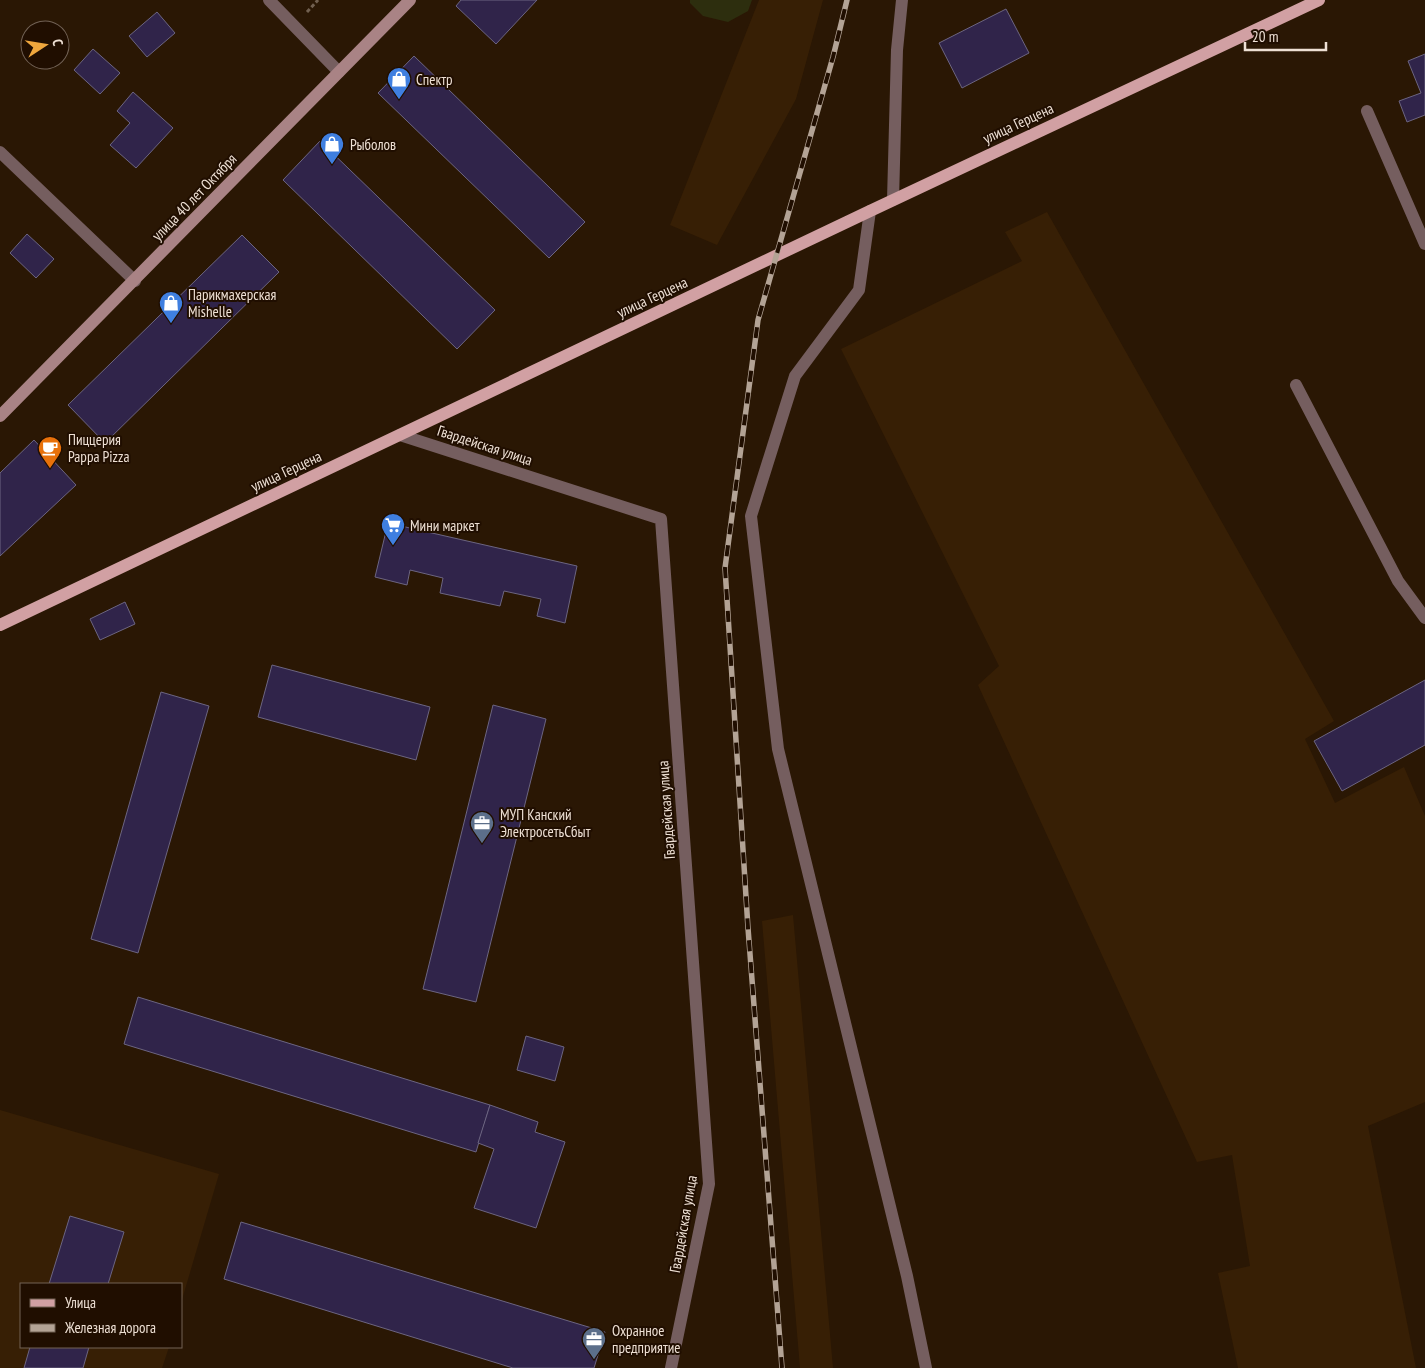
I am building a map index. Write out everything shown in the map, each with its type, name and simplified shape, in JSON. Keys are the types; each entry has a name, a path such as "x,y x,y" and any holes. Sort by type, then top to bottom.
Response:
{"main road":[{"name":"улица 40 лет Октября","path":"0,416 410,0"},
{"name":"улица Герцена","path":"0,625 893,200 1319,0"}],"street":[{"path":"269,0 339,72"},
{"path":"893,200 897,50 902,0"},
{"path":"1367,111 1425,244"},
{"path":"0,152 135,281"},
{"path":"870,211 859,290 795,376 751,516 778,749 907,1276 926,1368"},
{"path":"1296,385 1398,581 1425,618"},
{"name":"Гвардейская улица","path":"400,435 661,519 709,1184 671,1368"}],"shaded area":[{"path":"690,0 752,0 748,11 728,22 703,16 690,3"},
{"path":"759,0 823,0 796,99 717,245 670,225"},
{"path":"1047,212 1334,721 1305,739 1335,803 1404,767 1425,816 1425,1102 1368,1126 1416,1368 1238,1368 1218,1273 1250,1266 1232,1155 1197,1162 978,685 999,666 841,349 1022,261 1005,232"},
{"path":"793,915 833,1368 800,1368 762,921"},
{"path":"0,1110 219,1174 182,1300 182,1283 20,1283 20,1348 169,1348 162,1368 0,1368"}],"building":[{"path":"461,0 537,0 496,44 456,6"},
{"path":"1006,9 1029,53 962,88 939,43"},
{"path":"157,12 175,33 147,57 129,36"},
{"path":"93,49 120,73 100,94 74,70"},
{"path":"1425,54 1425,115 1407,122 1399,101 1421,93 1408,61"},
{"path":"414,56 585,222 549,258 378,93"},
{"path":"133,92 173,128 136,168 110,145 130,123 117,111"},
{"path":"320,141 495,310 457,349 283,180"},
{"path":"27,234 54,259 36,278 10,253"},
{"path":"242,235 279,272 105,443 68,405"},
{"path":"34,440 76,485 0,556 0,473"},
{"path":"388,523 577,566 565,623 537,616 541,599 504,591 500,606 440,593 443,578 410,570 407,585 375,577"},
{"path":"125,602 135,624 100,640 90,619"},
{"path":"272,665 430,707 416,760 258,717"},
{"path":"1425,680 1425,745 1342,791 1314,741"},
{"path":"161,692 209,706 138,953 91,939"},
{"path":"493,705 546,719 476,1002 423,989"},
{"path":"138,997 490,1105 476,1152 124,1044"},
{"path":"526,1036 564,1047 555,1081 517,1070"},
{"path":"490,1105 538,1122 535,1132 565,1142 536,1228 474,1208 494,1149 478,1143"},
{"path":"70,1216 124,1232 108,1283 49,1283"},
{"path":"241,1222 605,1332 594,1368 513,1368 224,1279"},
{"path":"30,1348 89,1348 83,1368 24,1368"}],"railway":[{"path":"782,1368 748,928 725,568 758,320 833,57 847,0"}],"place":[{"name":"Спектр","path":"399,100"},
{"name":"Рыболов","path":"332,165"},
{"name":"Парикмахерская Mishelle","path":"171,324"},
{"name":"Пиццерия Pappa Pizza","path":"50,469"},
{"name":"Мини маркет","path":"393,546"},
{"name":"МУП Канский ЭлектросетьСбыт","path":"482,844"},
{"name":"Охранное предприятие","path":"594,1360"}]}
